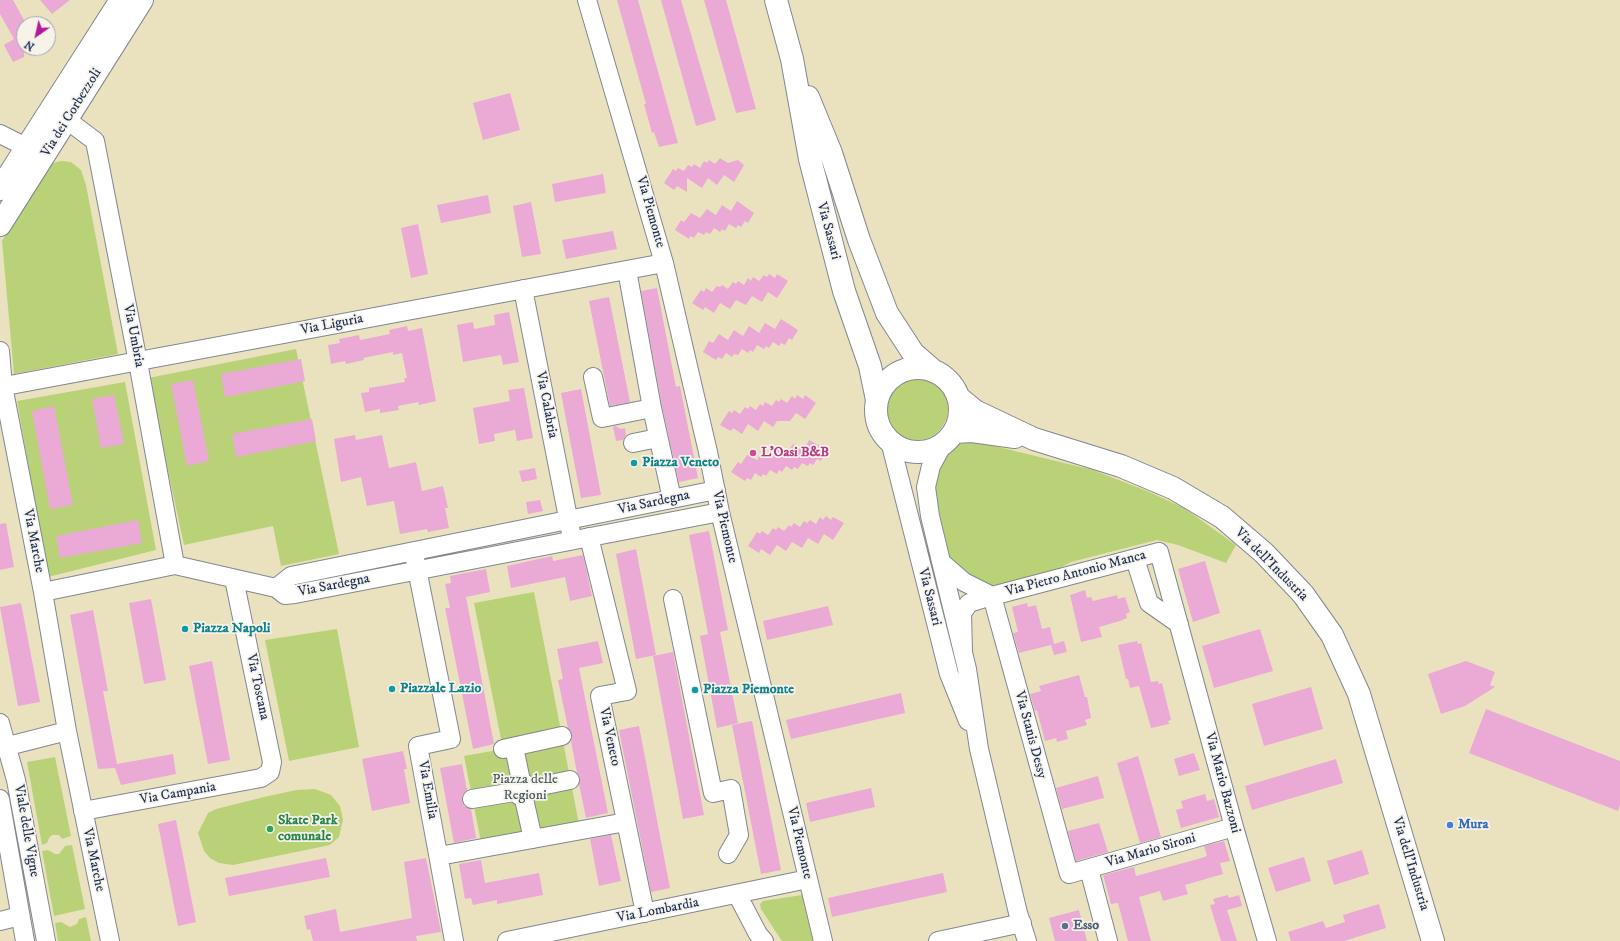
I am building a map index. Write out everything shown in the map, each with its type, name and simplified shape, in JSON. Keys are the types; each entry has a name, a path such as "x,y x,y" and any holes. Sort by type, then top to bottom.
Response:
{"main road":[{"name":"Via dei Corbezzoli","path":"0,189 121,0"},
{"name":"Via dei Corbezzoli","path":"0,225 142,0"},
{"name":"Via Sassari","path":"776,0 792,59 810,159 844,291 870,366 877,400"},
{"name":"Via Sassari","path":"792,59 831,153 859,240 888,313 898,334 912,353 935,372"},
{"path":"919,368 935,372 951,384 958,397 960,411 949,437 937,447 921,451 904,449 890,441 878,422 877,400 884,385 899,372 919,368"},
{"name":"Via dell'Industria","path":"958,397 975,411 1034,439 1121,466 1172,488 1222,517 1264,553 1303,594 1332,635 1359,694 1433,941"},
{"name":"Via dell'Industria","path":"949,437 972,430 1034,439"}],"street":[{"name":"Via Piemonte","path":"587,0 664,263 720,512 823,941"},
{"name":"Via Umbria","path":"67,120 95,140 138,362 175,566"},
{"path":"0,134 26,147"},
{"name":"Via Liguria","path":"2,386 138,362 664,263"},
{"path":"626,270 658,438 672,499"},
{"name":"Via Calabria","path":"523,290 569,521"},
{"name":"Via Marche","path":"0,351 2,386 43,592 67,731 110,941"},
{"path":"593,377 602,418 652,408"},
{"name":"Via Sassari","path":"949,437 931,466 926,487 930,516 963,652 979,749 1027,941"},
{"path":"633,443 658,438"},
{"name":"Via Sassari","path":"890,441 949,674 979,749"},
{"name":"Via Sardegna","path":"716,490 569,521 290,576 276,588 285,595 295,594 720,512"},
{"path":"569,521 581,538"},
{"name":"Via Veneto","path":"581,538 627,691 600,696 645,913"},
{"path":"413,551 417,571"},
{"name":"Via Pietro Antonio Manca","path":"963,652 962,613 969,603 1159,552"},
{"name":"Via Mario Bazzoni","path":"1159,552 1234,827 1267,941"},
{"path":"1135,558 1149,603 1179,624"},
{"name":"Via Pietro Antonio Manca","path":"941,562 964,582 992,596"},
{"path":"43,592 175,566 276,588"},
{"name":"Via Emilia","path":"417,571 451,739 418,746 454,941"},
{"name":"Via Toscana","path":"234,579 272,762 270,772"},
{"name":"Via Stanis Dessy","path":"992,596 1069,874"},
{"path":"673,599 713,793 731,789 731,829 739,835 728,854"},
{"name":"Viale delle Vigne","path":"0,723 4,747 16,780 46,941"},
{"path":"4,747 67,731"},
{"path":"533,839 523,790 509,748 562,736"},
{"name":"Via Campania","path":"83,811 261,778 270,772"},
{"path":"472,798 523,790 570,780"},
{"name":"Viale delle Vigne","path":"0,798 25,941"},
{"path":"439,856 626,822"},
{"name":"Via Mario Sironi","path":"1069,874 1234,827"},
{"path":"1089,868 1108,941"},
{"name":"Via Lombardia","path":"507,941 808,879"},
{"path":"737,894 758,934 764,941"},
{"path":"0,921 20,916"},
{"path":"938,941 1022,923"}],"green space":[{"path":"61,161 71,162 81,170 86,185 118,354 14,374 2,241 45,173 53,163"},
{"path":"296,349 339,554 281,566 273,526 184,545 148,378"},
{"path":"911,378 923,378 939,387 946,397 948,409 946,421 939,431 923,440 911,440 900,435 891,426 886,415 886,403 891,392 900,383"},
{"path":"125,382 156,550 48,577 17,401"},
{"path":"967,442 982,443 1093,470 1147,491 1184,508 1236,545 1226,563 1178,545 1157,540 1071,562 1027,586 992,596 953,572 933,485 944,452 953,446"},
{"name":"Piazza delle Regioni","path":"534,592 579,824 481,842 464,756 503,749 474,603"},
{"path":"337,629 359,747 289,761 265,640"},
{"path":"55,757 71,836 62,839 59,835 52,835 47,843 42,845 27,762"},
{"name":"Skate Park comunale","path":"315,789 331,795 340,806 343,820 339,837 330,845 233,865 219,863 210,858 204,851 198,833 208,813 216,809 264,797 296,790"},
{"path":"72,845 85,909 54,916 42,851 48,850 55,854 59,854 65,846"},
{"path":"802,895 813,941 782,941 761,909 760,904 763,901"},
{"path":"86,917 91,941 58,941 55,923 61,922 70,927 77,924 79,919"}],"building":[{"path":"0,0 13,0 22,16 16,16 16,56 24,57 13,62 4,45 14,39 0,14"},
{"path":"40,0 70,0 52,14"},
{"path":"617,0 638,0 678,143 659,147 654,132 652,133 644,104 646,104"},
{"path":"661,0 681,0 716,120 696,126"},
{"path":"704,0 726,0 756,109 736,113"},
{"path":"510,93 520,130 483,140 473,103"},
{"path":"720,158 728,163 738,160 744,165 734,182 724,175 717,185 708,178 702,188 687,178 687,192 677,186 674,190 664,183 673,169 676,171 678,168 684,171 688,165 692,167 694,164 700,168 704,161 707,163 709,160 715,164"},
{"path":"603,174 606,193 555,202 552,184"},
{"path":"488,195 491,213 441,223 437,205"},
{"path":"737,201 754,213 748,223 745,221 741,227 738,225 736,228 729,224 725,231 722,229 720,232 714,228 710,234 706,232 704,235 698,232 694,238 690,236 689,239 675,230 681,220 684,222 691,213 700,218 707,209 716,215 722,205 731,211"},
{"path":"531,202 541,254 522,257 513,206"},
{"path":"418,224 428,274 411,278 401,228"},
{"path":"613,231 617,249 566,259 562,240"},
{"path":"769,274 775,278 777,274 788,281 777,298 768,292 762,302 752,296 746,305 736,300 730,309 720,303 714,313 705,307 703,310 692,303 701,290 704,292 706,288 712,292 717,286 720,287 722,285 728,289 733,282 736,284 738,281 744,285 748,278 751,281 753,277 759,281 764,275 767,277"},
{"path":"657,288 676,387 680,386 698,478 679,482 662,406 641,291"},
{"path":"609,297 630,402 610,406 589,301"},
{"path":"509,312 519,362 503,365 501,355 463,362 457,325 473,322 474,329 495,325 494,315"},
{"path":"781,319 798,330 792,340 789,338 785,345 781,343 779,346 773,342 769,348 766,346 764,349 757,345 753,352 750,350 748,353 742,349 738,355 734,354 732,357 726,353 722,359 718,357 716,360 703,352 709,341 713,343 719,334 728,340 734,330 743,336 749,326 759,333 765,323 775,329"},
{"path":"407,326 408,331 422,328 436,401 419,405 418,402 398,406 399,410 380,413 380,409 365,412 361,393 369,392 369,388 405,382 404,378 407,378 402,353 393,355 393,352 363,358 364,360 346,364 345,361 331,364 328,345 340,343 339,339 359,335 360,340 390,334 389,330"},
{"path":"301,359 305,381 225,397 221,374"},
{"path":"193,380 209,461 187,466 171,384"},
{"path":"524,388 533,438 517,441 515,430 494,434 495,441 479,444 473,408 510,401 508,390"},
{"path":"581,389 601,495 581,498 561,393"},
{"path":"114,395 124,444 101,448 92,399"},
{"path":"797,395 803,399 805,395 816,403 805,419 796,413 790,421 777,421 773,427 764,421 758,431 748,424 742,434 733,428 731,431 720,425 729,411 732,413 734,410 740,414 745,407 748,409 750,406 756,410 760,404 763,406 765,402 772,406 776,400 779,402 781,399 787,403 792,396 795,399"},
{"path":"54,406 73,505 50,509 32,411"},
{"path":"312,419 316,441 236,457 232,434"},
{"path":"615,426 621,429 625,428 626,435 623,440 616,441 613,427"},
{"path":"355,435 356,440 382,435 389,468 416,462 422,491 443,486 448,508 445,508 449,528 428,532 427,529 400,534 394,501 367,506 361,477 341,482 334,439"},
{"path":"809,440 827,450 821,461 817,459 813,465 810,463 808,466 802,463 798,469 794,467 792,470 786,466 782,472 779,470 777,474 770,470 766,476 763,474 761,477 755,473 751,480 747,478 745,481 731,472 738,462 741,464 747,455 757,460 763,451 772,457 779,447 787,453 793,444 804,450"},
{"path":"535,468 537,479 522,482 519,471"},
{"path":"540,500 543,511 528,514 526,502"},
{"path":"826,516 831,520 833,517 844,523 833,540 824,534 818,544 808,538 802,548 792,542 786,551 777,545 770,555 761,549 759,553 748,546 757,532 760,534 762,531 768,535 773,528 776,530 778,527 784,531 789,525 791,527 794,523 800,527 804,521 807,523 810,520 816,524 820,517 823,520"},
{"path":"138,520 142,543 60,558 56,536"},
{"path":"6,523 14,567 0,570 0,524"},
{"path":"709,531 728,630 720,632 738,723 717,728 700,636 708,634 689,535"},
{"path":"636,549 656,655 636,659 616,554"},
{"path":"583,555 592,596 570,601 565,577 511,588 507,566 552,556 553,561"},
{"path":"1205,561 1220,613 1193,622 1178,569"},
{"path":"486,569 490,592 466,597 494,744 473,749 445,608 450,608 445,584 451,583 450,576"},
{"path":"1085,590 1087,598 1091,597 1093,601 1117,595 1118,599 1125,597 1130,612 1126,614 1127,618 1099,627 1102,637 1081,642 1070,595"},
{"path":"151,599 166,680 144,684 129,603"},
{"path":"21,603 40,702 18,706 0,607"},
{"path":"1027,603 1028,607 1036,605 1042,629 1050,627 1054,644 1064,641 1067,652 1054,655 1051,645 1019,653 1013,633 1018,632 1012,607"},
{"path":"828,606 833,625 767,640 763,621"},
{"path":"93,610 108,691 103,691 117,764 173,754 176,774 121,785 115,768 98,769 70,615"},
{"path":"1260,629 1273,671 1214,688 1202,646"},
{"path":"598,641 603,663 579,668 608,813 586,818 579,784 580,778 577,773 571,741 572,734 568,728 558,680 563,679 557,649"},
{"path":"1137,641 1138,644 1141,643 1151,682 1158,681 1159,684 1162,683 1171,720 1168,721 1169,724 1151,728 1139,686 1130,688 1128,679 1126,679 1118,645"},
{"path":"673,652 704,815 683,819 653,656"},
{"path":"212,661 230,760 208,764 189,666"},
{"path":"1466,661 1495,672 1490,685 1495,687 1465,706 1441,714 1428,674"},
{"path":"1079,675 1085,697 1087,697 1091,718 1085,720 1087,725 1066,731 1068,739 1057,742 1056,738 1045,741 1037,710 1035,711 1030,694 1041,691 1039,686"},
{"path":"1311,687 1323,729 1264,746 1252,704"},
{"path":"901,693 905,713 791,739 786,720"},
{"path":"1486,709 1620,761 1620,805 1618,811 1469,753"},
{"path":"752,721 781,870 761,874 732,725"},
{"path":"639,726 670,888 651,892 619,730"},
{"path":"403,751 407,769 404,769 410,803 372,811 362,759"},
{"path":"1194,753 1200,770 1179,776 1174,759"},
{"path":"1138,756 1161,837 1140,843 1117,763"},
{"path":"1336,759 1343,783 1252,810 1245,786"},
{"path":"462,764 467,790 462,795 462,801 464,806 471,809 476,838 454,843 440,768"},
{"path":"1098,776 1104,798 1062,809 1056,788"},
{"path":"871,788 875,807 810,822 806,803"},
{"path":"1205,794 1207,801 1214,799 1219,817 1181,828 1176,810 1183,808 1181,801"},
{"path":"176,820 196,922 178,926 158,824"},
{"path":"1099,823 1108,852 1076,861 1068,831"},
{"path":"611,835 621,881 599,886 590,839"},
{"path":"1224,841 1230,861 1220,863 1223,874 1185,885 1188,894 1163,901 1160,891 1139,897 1151,941 1128,941 1118,903 1111,904 1103,875 1134,867 1136,876 1198,859 1207,856 1204,846"},
{"path":"1362,850 1369,874 1334,885 1327,861"},
{"path":"1304,857 1311,881 1276,892 1268,868"},
{"path":"326,858 330,877 229,896 225,878"},
{"path":"426,858 441,932 416,936 417,941 313,941 310,929 307,930 304,916 336,909 340,932 412,918 404,862"},
{"path":"481,860 485,883 539,873 543,895 497,904 497,900 473,905 471,898 465,899 459,864"},
{"path":"943,873 947,892 832,917 828,898"},
{"path":"1228,895 1229,898 1239,895 1242,906 1227,910 1237,941 1221,941 1210,905 1215,904 1213,899"},
{"path":"1379,904 1386,928 1344,941 1291,941 1288,932 1323,921 1326,928 1345,922 1343,915"},
{"path":"1079,910 1087,941 1055,941 1049,918"}],"place":[{"name":"L'Oasi B&B","path":"753,453"},
{"name":"Piazza Veneto","path":"634,463"},
{"name":"Piazza Napoli","path":"185,629"},
{"name":"Piazzale Lazio","path":"392,689"},
{"name":"Piazza Piemonte","path":"695,690"},
{"name":"Mura","path":"1450,825"},
{"name":"Skate Park comunale","path":"270,829"},
{"name":"Esso","path":"1065,926"}]}
